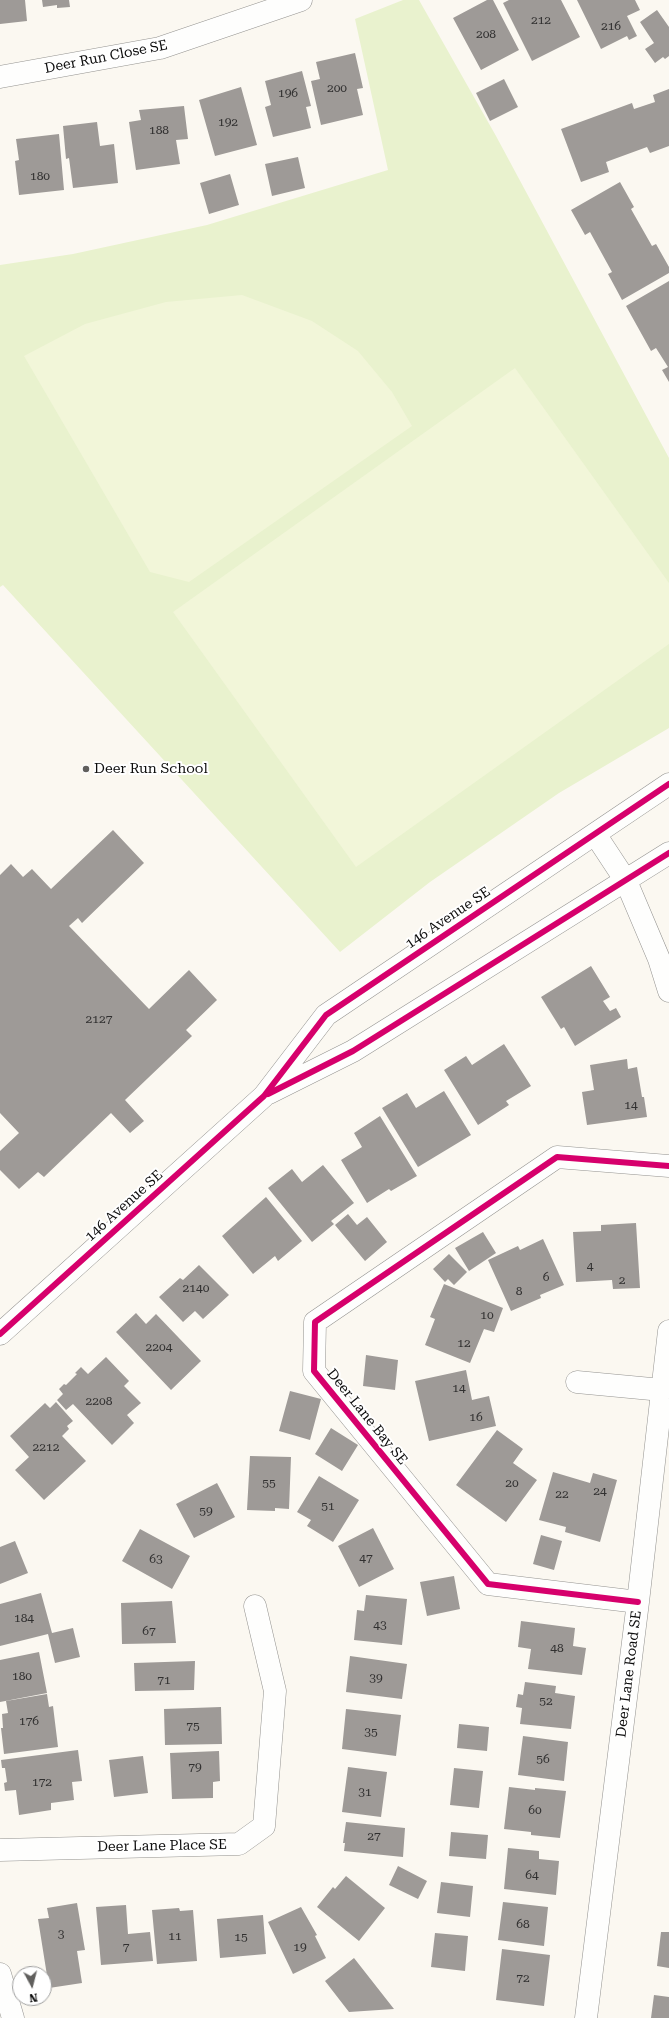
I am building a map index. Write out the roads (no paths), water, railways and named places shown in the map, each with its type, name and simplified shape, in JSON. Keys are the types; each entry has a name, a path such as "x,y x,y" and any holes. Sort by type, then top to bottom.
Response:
{"street":[{"name":"Deer Run Close SE","path":"0,77 160,48 301,0"},
{"name":"146 Avenue SE","path":"0,1334 264,1096 326,1015 669,784"},
{"path":"595,834 626,881 659,959 669,991"},
{"name":"146 Avenue SE","path":"264,1096 353,1050 669,853"},
{"name":"Deer Lane Bay SE","path":"638,1602 488,1584 314,1371 315,1322 557,1157 669,1166"},
{"name":"Deer Lane Road SE","path":"586,2018 638,1602 669,1331"},
{"path":"577,1382 662,1390"},
{"name":"Deer Lane Place SE","path":"0,1850 239,1844 264,1826 275,1692 255,1606"},
{"path":"0,1974 13,2018"}],"place":[{"name":"Deer Run School","path":"86,769"}]}
